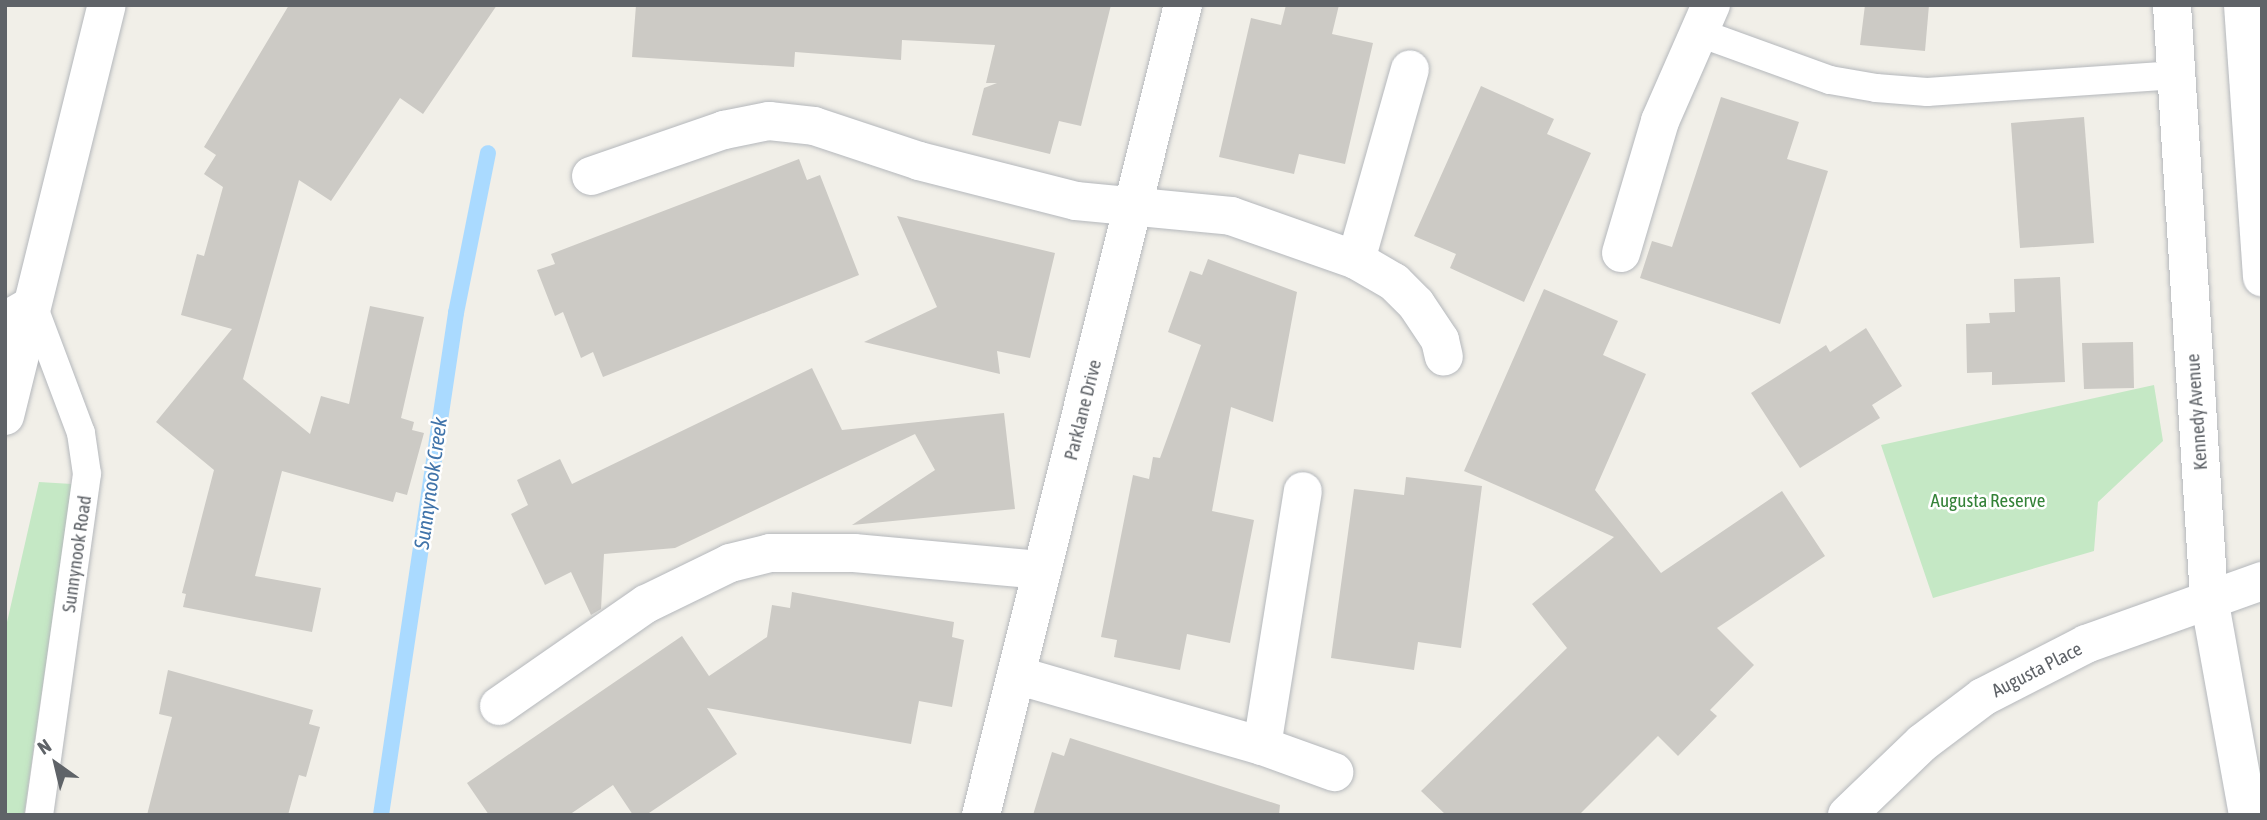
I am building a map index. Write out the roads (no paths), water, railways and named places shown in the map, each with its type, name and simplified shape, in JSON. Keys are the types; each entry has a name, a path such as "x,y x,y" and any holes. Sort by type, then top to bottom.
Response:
{"street":[{"path":"5,415 18,308 107,5"},
{"name":"Parklane Drive","path":"981,815 1183,5"},
{"name":"Kennedy Avenue","path":"2172,5 2209,598 2248,815"},
{"path":"2243,5 2262,277"},
{"path":"1621,253 1660,121 1706,19"},
{"path":"1356,260 1410,69"},
{"path":"591,176 724,130 769,121 791,122 1037,191 1134,208 1231,216 1356,260 1394,282 1416,303 1440,340 1444,357"},
{"path":"1262,746 1303,491"},
{"path":"499,706 646,604 744,559 770,553 854,553 1042,569"},
{"name":"Augusta Place","path":"1847,815 1922,743 1983,697 2086,644 2262,581"},
{"path":"1016,676 1262,746 1334,772"}],"lane":[{"path":"1706,19 1830,80 1876,88 1927,92 2176,75"},
{"name":"Sunnynook Road","path":"18,308 80,433 87,474 39,815"}],"waterway":[{"name":"Sunnynook Creek","path":"381,815 456,313 488,153"}],"park label":[{"name":"Augusta Reserve","path":"1988,501"}]}
